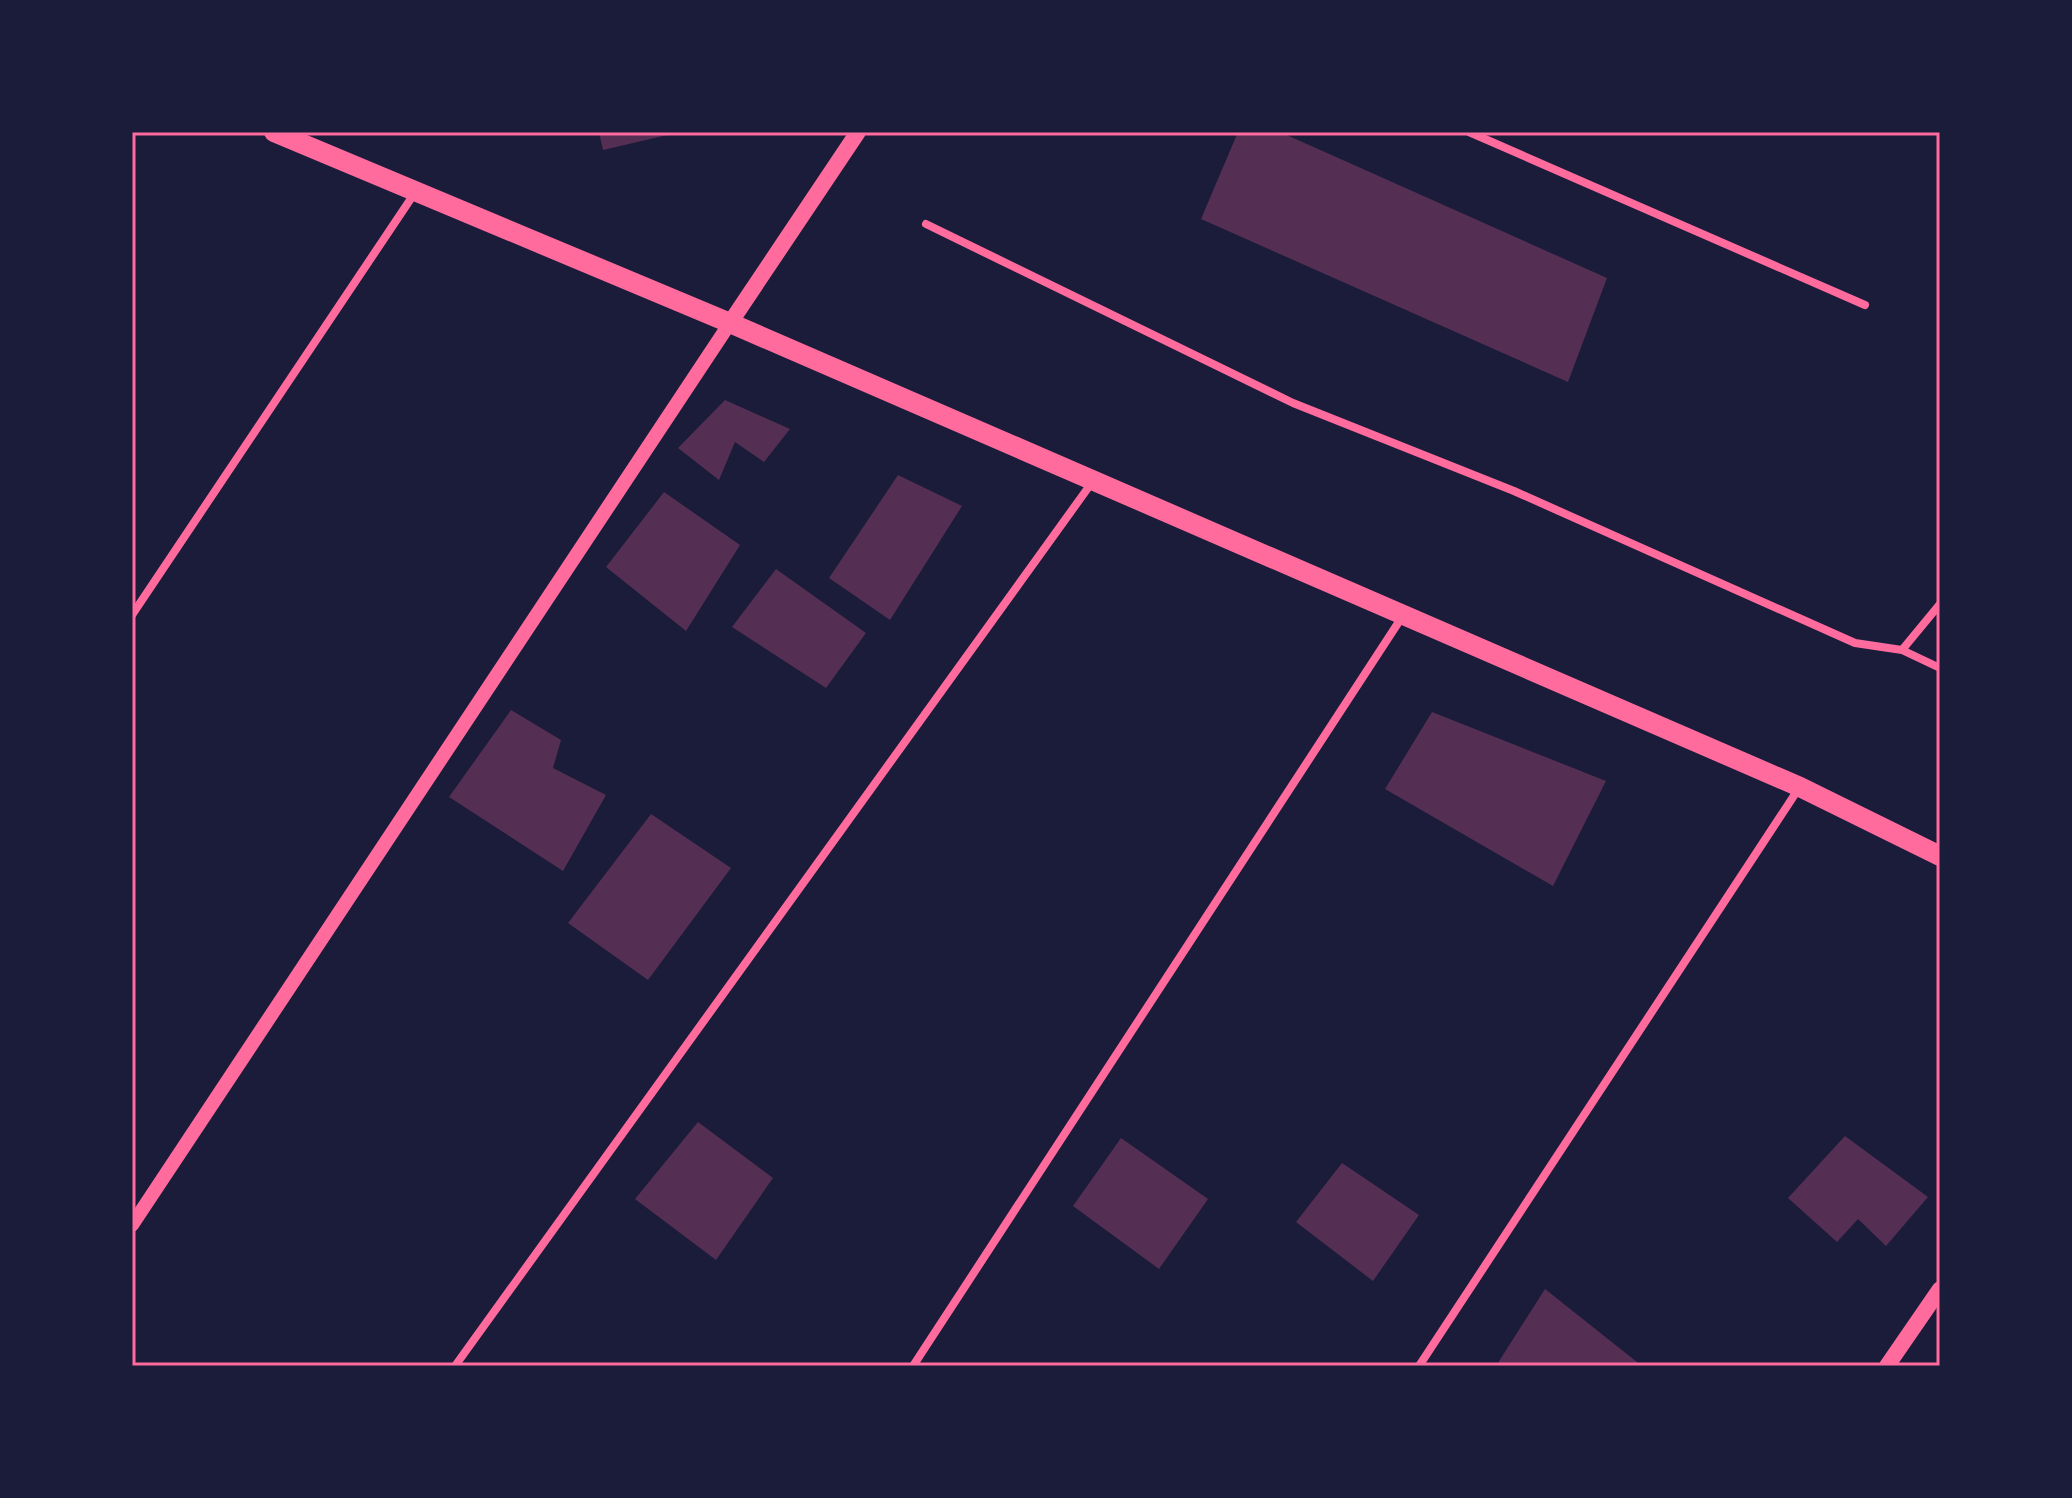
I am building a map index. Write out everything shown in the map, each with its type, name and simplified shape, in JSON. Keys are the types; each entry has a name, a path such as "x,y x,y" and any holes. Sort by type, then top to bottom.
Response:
{"main road":[{"path":"274,132 730,323 1800,787 1940,856"},
{"path":"730,323 858,132"},
{"path":"1887,1366 1940,1289"}],"street":[{"path":"1469,132 1865,305"},
{"path":"132,615 416,191"},
{"path":"926,224 1293,403 1514,491 1855,643 1902,650 1940,668"},
{"path":"132,1225 730,323"},
{"path":"455,1366 1093,481"},
{"path":"1902,650 1940,604"},
{"path":"913,1366 1403,615"},
{"path":"1419,1366 1800,787"}],"building":[{"path":"599,132 675,132 676,133 603,150"},
{"path":"1238,132 1280,132 1607,278 1568,382 1201,219"},
{"path":"725,400 790,429 764,462 735,442 719,480 678,448"},
{"path":"898,475 962,506 890,620 829,578"},
{"path":"664,492 740,545 686,631 606,567"},
{"path":"776,569 866,633 826,688 732,627"},
{"path":"511,710 561,740 553,768 606,795 563,871 449,797"},
{"path":"1432,712 1606,781 1553,886 1385,789"},
{"path":"651,814 731,868 648,980 568,923"},
{"path":"698,1122 773,1178 716,1260 635,1199"},
{"path":"1845,1136 1928,1197 1886,1246 1858,1219 1837,1242 1788,1198"},
{"path":"1121,1138 1208,1199 1159,1269 1073,1206"},
{"path":"1342,1163 1419,1215 1373,1281 1296,1222"},
{"path":"1545,1289 1642,1366 1496,1366"}]}
